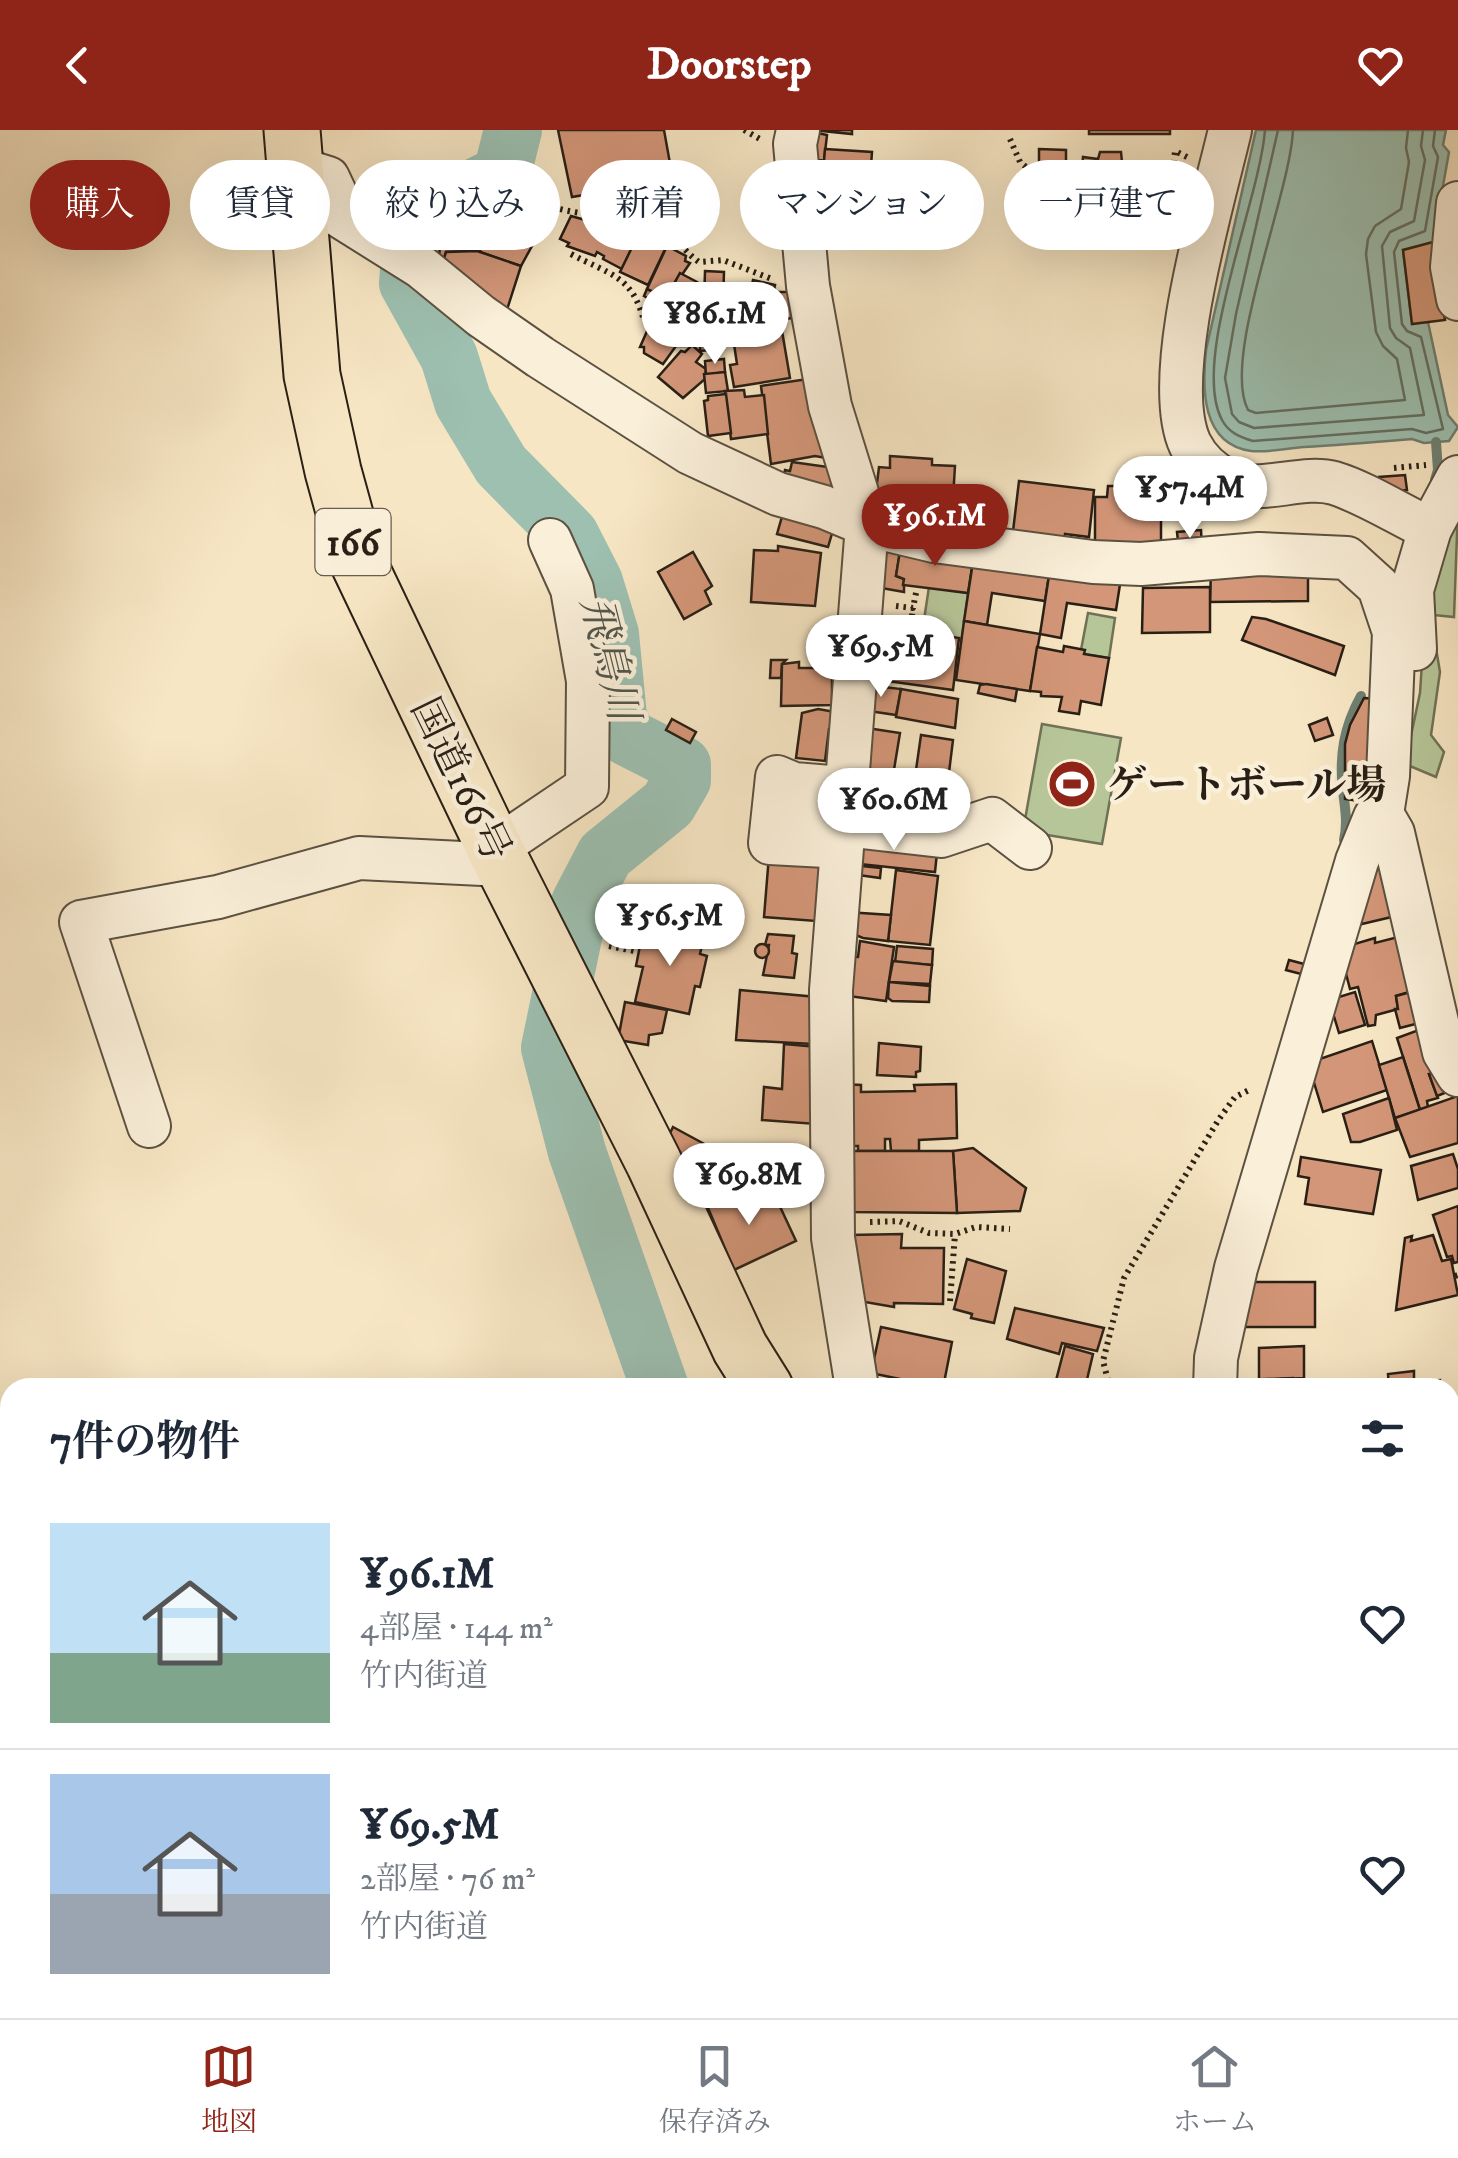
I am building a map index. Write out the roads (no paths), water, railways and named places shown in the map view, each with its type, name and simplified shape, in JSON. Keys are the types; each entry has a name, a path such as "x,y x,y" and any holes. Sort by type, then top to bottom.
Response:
{"main road":[{"name":"国道166号","path":"285,140 312,375 358,562 740,1348 759,1378"}],"street":[{"path":"798,130 795,144 808,286 830,406 867,524 835,824 831,990 833,1222 856,1378"},
{"path":"1230,130 1189,308 1179,382 1190,443 1206,467 1230,483 1332,482 1430,529"},
{"path":"285,140 328,178 338,215 405,257 540,357 690,453 778,494 867,524 934,541 1093,562 1141,564 1259,554 1347,558 1379,587 1394,632 1385,795 1444,1052 1458,1076"},
{"path":"1458,204 1452,267 1458,299"},
{"path":"1215,1378 1216,1358 1236,1268 1290,1082 1357,861 1385,795 1406,725 1415,650 1412,590 1430,529 1458,476"},
{"path":"149,1126 81,922 218,897 359,858 499,857 587,787 588,680 572,589 550,540"},
{"path":"782,818 941,836 992,819 1030,848"}],"water":[{"path":"1256,130 1446,130 1443,145 1449,152 1433,242 1403,250 1412,323 1428,322 1448,415 1458,427 1449,441 1424,443 1412,439 1251,451 1222,438 1214,426 1205,397 1206,350"}],"waterway":[{"name":"飛鳥川","path":"513,130 502,174 413,219 408,283 449,357 463,402 501,465 570,535 594,582 610,634 618,717 627,737 682,765 682,780 668,804 605,855 580,903 550,1048 577,1152 656,1378"},
{"path":"1435,480 1436,442"},
{"path":"1344,840 1342,753 1350,719 1361,696"}],"place":[{"name":"ゲートボール場","path":"1072,784"}]}
